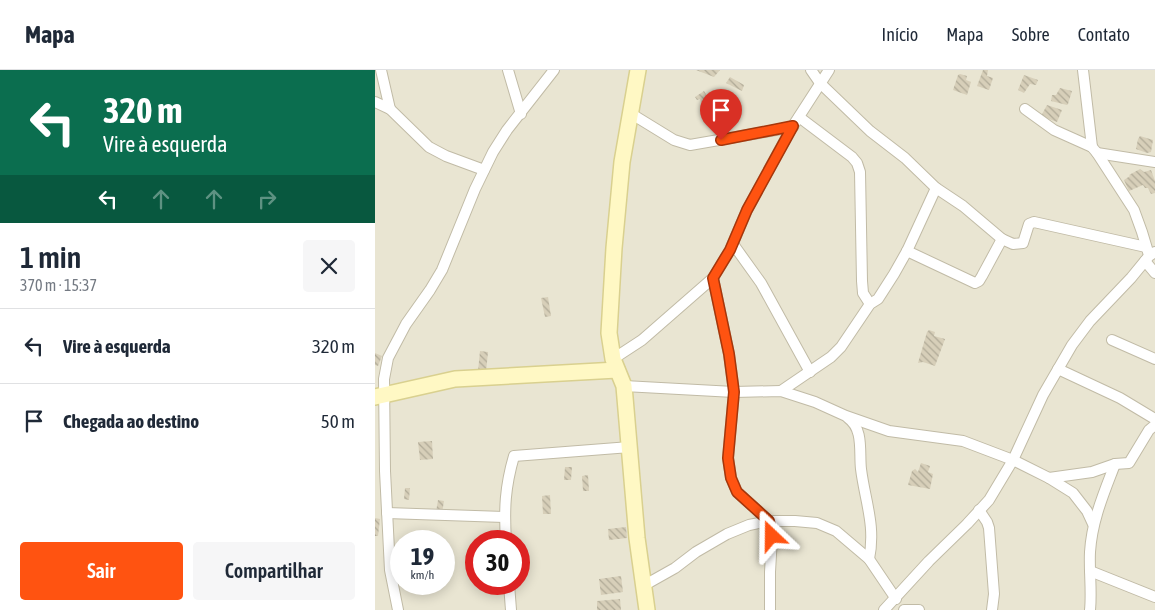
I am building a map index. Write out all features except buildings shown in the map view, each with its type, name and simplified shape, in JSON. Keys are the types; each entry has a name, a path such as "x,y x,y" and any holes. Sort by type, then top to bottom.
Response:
{"street":[{"path":"381,70 390,109"},
{"path":"508,70 521,114"},
{"path":"398,610 390,570 379,396 388,358 406,324 431,290 442,270 484,170 507,130 554,70"},
{"path":"638,70 621,162 613,248 609,333 615,364 624,386 643,586 647,610"},
{"path":"811,70 820,83 870,131 905,158 936,188 963,206 1002,239 1013,244 1023,243 1028,226 1033,222 1149,254"},
{"path":"379,396 455,379 615,364 713,278 733,244 747,210 793,126 829,70"},
{"path":"1083,70 1095,150 1134,210 1155,273"},
{"path":"375,102 390,109 429,147 446,156 484,170"},
{"path":"1025,109 1054,130 1095,150 1155,162"},
{"path":"631,113 674,140 690,145 793,126"},
{"path":"799,117 852,157 857,164 860,172 863,293 870,304"},
{"path":"781,391 810,372 841,347 870,304 877,299 907,252 936,188"},
{"path":"907,252 975,283 979,281 1002,239"},
{"path":"733,244 761,283 810,372"},
{"path":"885,610 929,560 989,500 1013,460 1043,395 1072,345 1090,321 1131,278 1149,254"},
{"path":"713,278 734,392 728,458 731,478 737,492 769,521 772,543 770,610"},
{"path":"1112,340 1155,359"},
{"path":"1058,369 1120,398 1155,419"},
{"path":"624,386 734,392 781,391 889,431 963,441 1013,460 1049,478 1073,493 1087,510 1093,524"},
{"path":"846,416 854,422 859,434 861,468 872,524 872,545 869,559"},
{"path":"1049,478 1092,472 1115,464 1129,462 1149,430 1155,425"},
{"path":"506,530 505,493 514,456 630,447"},
{"path":"1090,610 1090,553 1093,524 1115,464"},
{"path":"979,510 989,528 994,594 992,610"},
{"path":"387,513 505,517"},
{"path":"643,586 675,568 696,552 727,534 749,525 769,521 817,523 836,531 869,559 895,599"},
{"path":"1090,571 1155,597"},
{"path":"510,595 511,610"},
{"path":"904,610 919,610"}],"shaded area":[{"path":"375,70 1155,70 1155,610 375,610"}],"route":[{"path":"721,140 793,126 747,210 730,250 713,278 717,289 729,354 734,392 728,458 731,478 737,492 769,521 772,536"}]}
